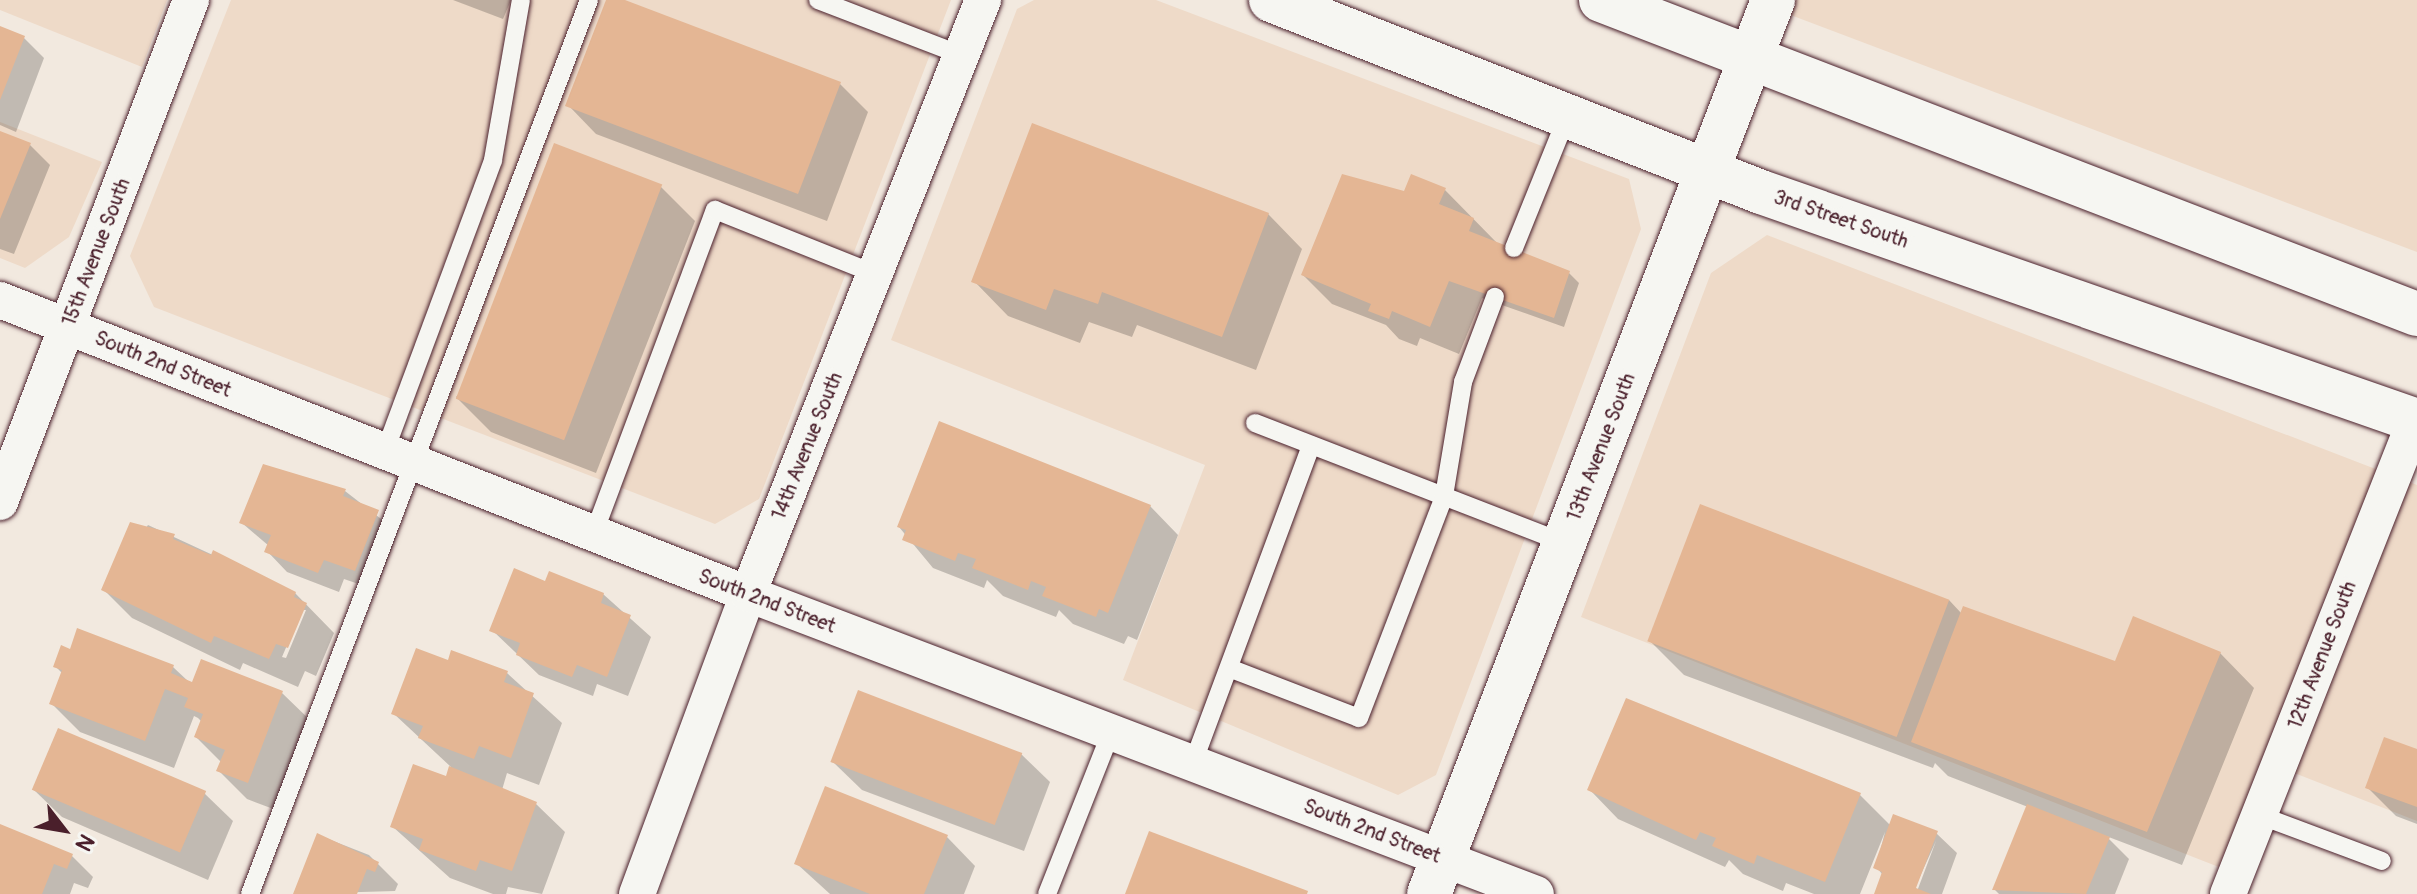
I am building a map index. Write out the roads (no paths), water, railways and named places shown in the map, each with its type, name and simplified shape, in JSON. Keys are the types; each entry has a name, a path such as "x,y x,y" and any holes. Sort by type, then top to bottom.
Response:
{"main road":[{"name":"3rd Street South","path":"1271,0 1707,171 2416,420"},
{"name":"13th Avenue South","path":"1436,876 1773,0"},
{"path":"1605,1 1750,61 2417,314"}],"street":[{"name":"15th Avenue South","path":"0,502 191,0"},
{"name":"14th Avenue South","path":"637,894 748,594 983,0"},
{"name":"South 2nd Street","path":"0,300 748,594 1193,763 1436,876 1536,894"},
{"name":"12th Avenue South","path":"2228,894 2416,420"}],"lane":[{"path":"250,894 399,457 493,160 521,0"},
{"path":"399,457 589,0"},
{"path":"818,0 961,55"},
{"path":"1514,248 1567,117"},
{"path":"594,533 715,210 875,274"},
{"path":"1229,668 1359,718 1444,496 1463,382 1495,297"},
{"path":"1255,423 1564,543"},
{"path":"1193,763 1311,445"},
{"path":"1047,894 1111,732"},
{"path":"2259,815 2382,861"}]}
